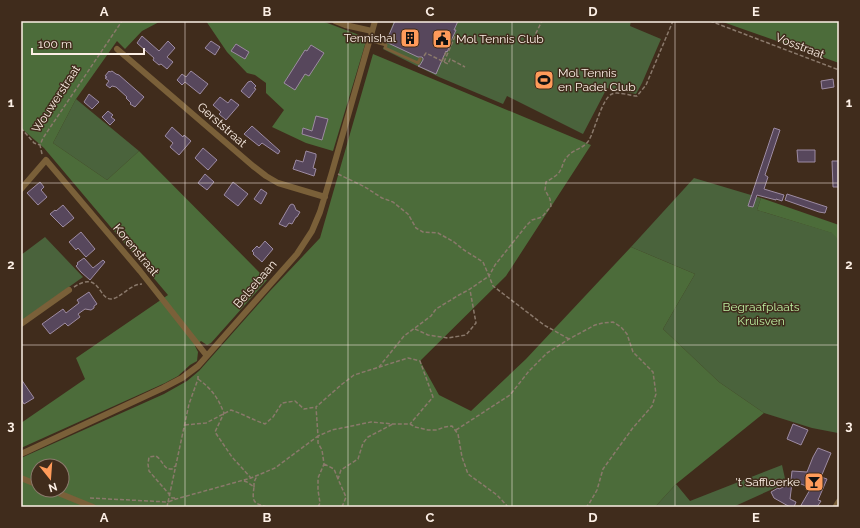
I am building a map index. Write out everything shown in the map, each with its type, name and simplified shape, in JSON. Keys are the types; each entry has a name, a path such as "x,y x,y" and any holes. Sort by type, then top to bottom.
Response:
{"street":[{"path":"334,21 344,25 372,30"},
{"name":"Belsebaan","path":"21,454 182,378 198,366 297,254 312,232 324,197 375,21"},
{"name":"Gerststraat","path":"117,49 266,176 278,183 324,197"},
{"path":"21,189 46,160"},
{"name":"Korenstraat","path":"46,160 207,356"},
{"path":"21,324 69,290"},
{"path":"70,498 93,507"},
{"path":"836,507 839,502"}],"lane":[{"path":"369,40 386,45 385,48 418,63 421,59"}],"path":[{"name":"Wouwerstraat","path":"46,160 40,145 43,138 122,21"},
{"path":"533,39 542,21"},
{"path":"379,368 404,336 431,316 436,309 489,276 495,265 526,226 532,220 542,217 551,206 550,199 545,190 546,182 560,172 567,156 581,148 589,141 606,100 612,94 618,93 637,96 646,85 673,21"},
{"name":"Vosstraat","path":"710,21 839,70"},
{"path":"443,61 456,34"},
{"path":"421,59 426,53 448,64 450,59 465,67"},
{"path":"21,128 34,143 40,145"},
{"path":"332,172 365,187 382,198 393,202 408,214 416,228 422,232 438,233 483,262 493,286 544,325 569,339"},
{"path":"69,290 87,281 97,286 106,298 110,299 133,286 139,284 150,285"},
{"path":"415,329 428,335 448,338 466,335 476,323 470,289"},
{"path":"456,430 510,395 529,371 547,352 595,325 613,322 621,327 627,334 633,352 653,372 656,394 652,406 632,429 603,469 597,490 586,507"},
{"path":"185,425 206,423 231,410 264,424 273,417 282,404 295,401 304,409 316,407 354,375 408,358 420,361 433,398 410,424"},
{"path":"167,507 189,404 198,379 198,366"},
{"path":"198,379 217,396 224,413 215,432 232,457 251,478"},
{"path":"316,407 318,443 322,450 324,464 318,478 320,504 318,507"},
{"path":"89,498 168,502 251,478 276,468 318,436 332,430 371,422 410,424 415,427 428,430 436,430 445,426 452,426 458,434 462,457 468,474 496,495 508,507"},
{"path":"338,479 341,470 358,459 363,443 368,437 393,424"},
{"path":"175,466 172,469 168,469 156,456 149,457 149,471 172,498 176,499"},
{"path":"324,464 334,469 346,497 342,507"},
{"path":"258,475 254,482 253,498 257,504 267,507"},
{"path":"242,480 254,487"}],"green space":[{"path":"21,21 161,21 142,31 125,49 117,41 76,99 53,143 107,180 139,151 267,280 211,343 207,345 201,341 195,346 198,352 197,361 178,376 21,448 21,423 85,379 76,358 168,295 44,148 21,128"},
{"path":"206,21 322,21 367,38 333,151 306,143 272,127 284,110 266,93 266,83 255,75 247,73 227,52"},
{"name":"Mol Tennis en Padel Club","path":"394,21 631,21 630,26 661,39 636,94 607,88 583,134 507,96 503,104 439,77 383,49"},
{"path":"720,21 839,21 839,63"},
{"path":"373,54 591,145 506,276 420,361 439,395 471,411 526,359 631,247 695,274 663,329 719,382 764,413 676,484 655,507 21,507 21,458 164,394 187,381 199,371 270,291 320,238"},
{"path":"76,99 139,151 107,180 53,143"},
{"name":"Begraafplaats Kruisven","path":"694,178 761,198 757,210 833,233 839,241 838,433 812,428 764,413 719,382 663,329 695,274 631,247"},
{"path":"761,198 839,225 839,241 832,233 757,210"},
{"path":"45,237 83,277 21,321 21,255"},
{"path":"782,465 786,483 733,507 655,507 676,484 690,501"}],"building":[{"path":"395,21 458,21 454,30 456,30 449,45 450,46 447,52 446,51 436,74 418,66 423,60 422,57 418,57 386,42"},
{"path":"142,36 159,51 168,41 175,48 167,57 173,62 167,69 153,60 154,58 137,43"},
{"path":"211,41 220,47 215,55 205,48"},
{"path":"236,44 249,52 245,59 231,51"},
{"path":"311,45 324,53 309,76 305,74 295,90 284,83 305,50 307,51"},
{"path":"109,71 119,75 144,97 135,107 130,104 131,103 126,98 127,97 116,87 112,86 110,88 106,85 109,81 105,78 107,77 105,76"},
{"path":"191,71 208,84 200,94 185,82 182,85 177,80 182,74 186,77"},
{"path":"833,79 834,87 822,89 821,81"},
{"path":"251,81 256,86 254,88 256,89 249,98 241,91 248,82"},
{"path":"89,94 99,102 92,109 84,102"},
{"path":"220,97 228,103 231,99 239,105 226,120 219,114 221,112 213,105"},
{"path":"108,111 113,115 111,117 115,120 110,125 102,117"},
{"path":"316,116 328,119 322,140 302,134 303,128 312,131"},
{"path":"252,126 280,151 278,154 262,143 259,146 244,134"},
{"path":"172,127 183,137 184,135 191,141 179,155 170,147 173,143 165,136"},
{"path":"774,128 780,130 765,175 768,177 764,189 784,195 782,201 757,195 753,207 748,206"},
{"path":"203,148 217,160 208,170 195,158"},
{"path":"797,150 815,150 815,162 798,162"},
{"path":"306,151 316,154 313,168 316,169 314,176 293,169 296,160 303,162"},
{"path":"832,161 839,161 839,187 833,187"},
{"path":"205,174 214,182 207,190 198,183"},
{"path":"40,182 44,187 41,190 47,197 38,205 27,193"},
{"path":"233,182 248,194 238,206 224,195"},
{"path":"261,189 267,193 261,204 254,199"},
{"path":"787,194 827,207 825,213 785,200"},
{"path":"292,204 296,210 300,212 297,217 292,224 289,223 286,227 279,224 290,205"},
{"path":"63,205 74,218 63,227 50,214"},
{"path":"81,232 95,249 86,257 78,248 76,250 69,242"},
{"path":"265,241 273,249 262,262 253,254 254,253 252,251 257,246 259,248"},
{"path":"84,258 93,268 103,260 105,262 90,280 76,266 78,264 77,263"},
{"path":"89,292 97,304 94,308 91,310 85,309 78,314 80,317 68,326 65,323 50,334 42,324 63,309 66,313 79,303 77,300"},
{"path":"21,379 34,398 24,404 21,399"},
{"path":"793,424 808,430 801,445 787,439"},
{"path":"818,448 831,453 821,477 827,479 818,500 821,501 817,507 800,507 811,488 791,480 792,471 807,472"},
{"path":"792,483 790,499 796,502 794,507 790,507 774,498 771,492"}],"place":[{"name":"Tennishal","path":"410,38"},
{"name":"Mol Tennis Club","path":"442,39"},
{"name":"Mol Tennis en Padel Club","path":"544,80"},
{"name":"'t Saffloerke","path":"814,482"}]}
